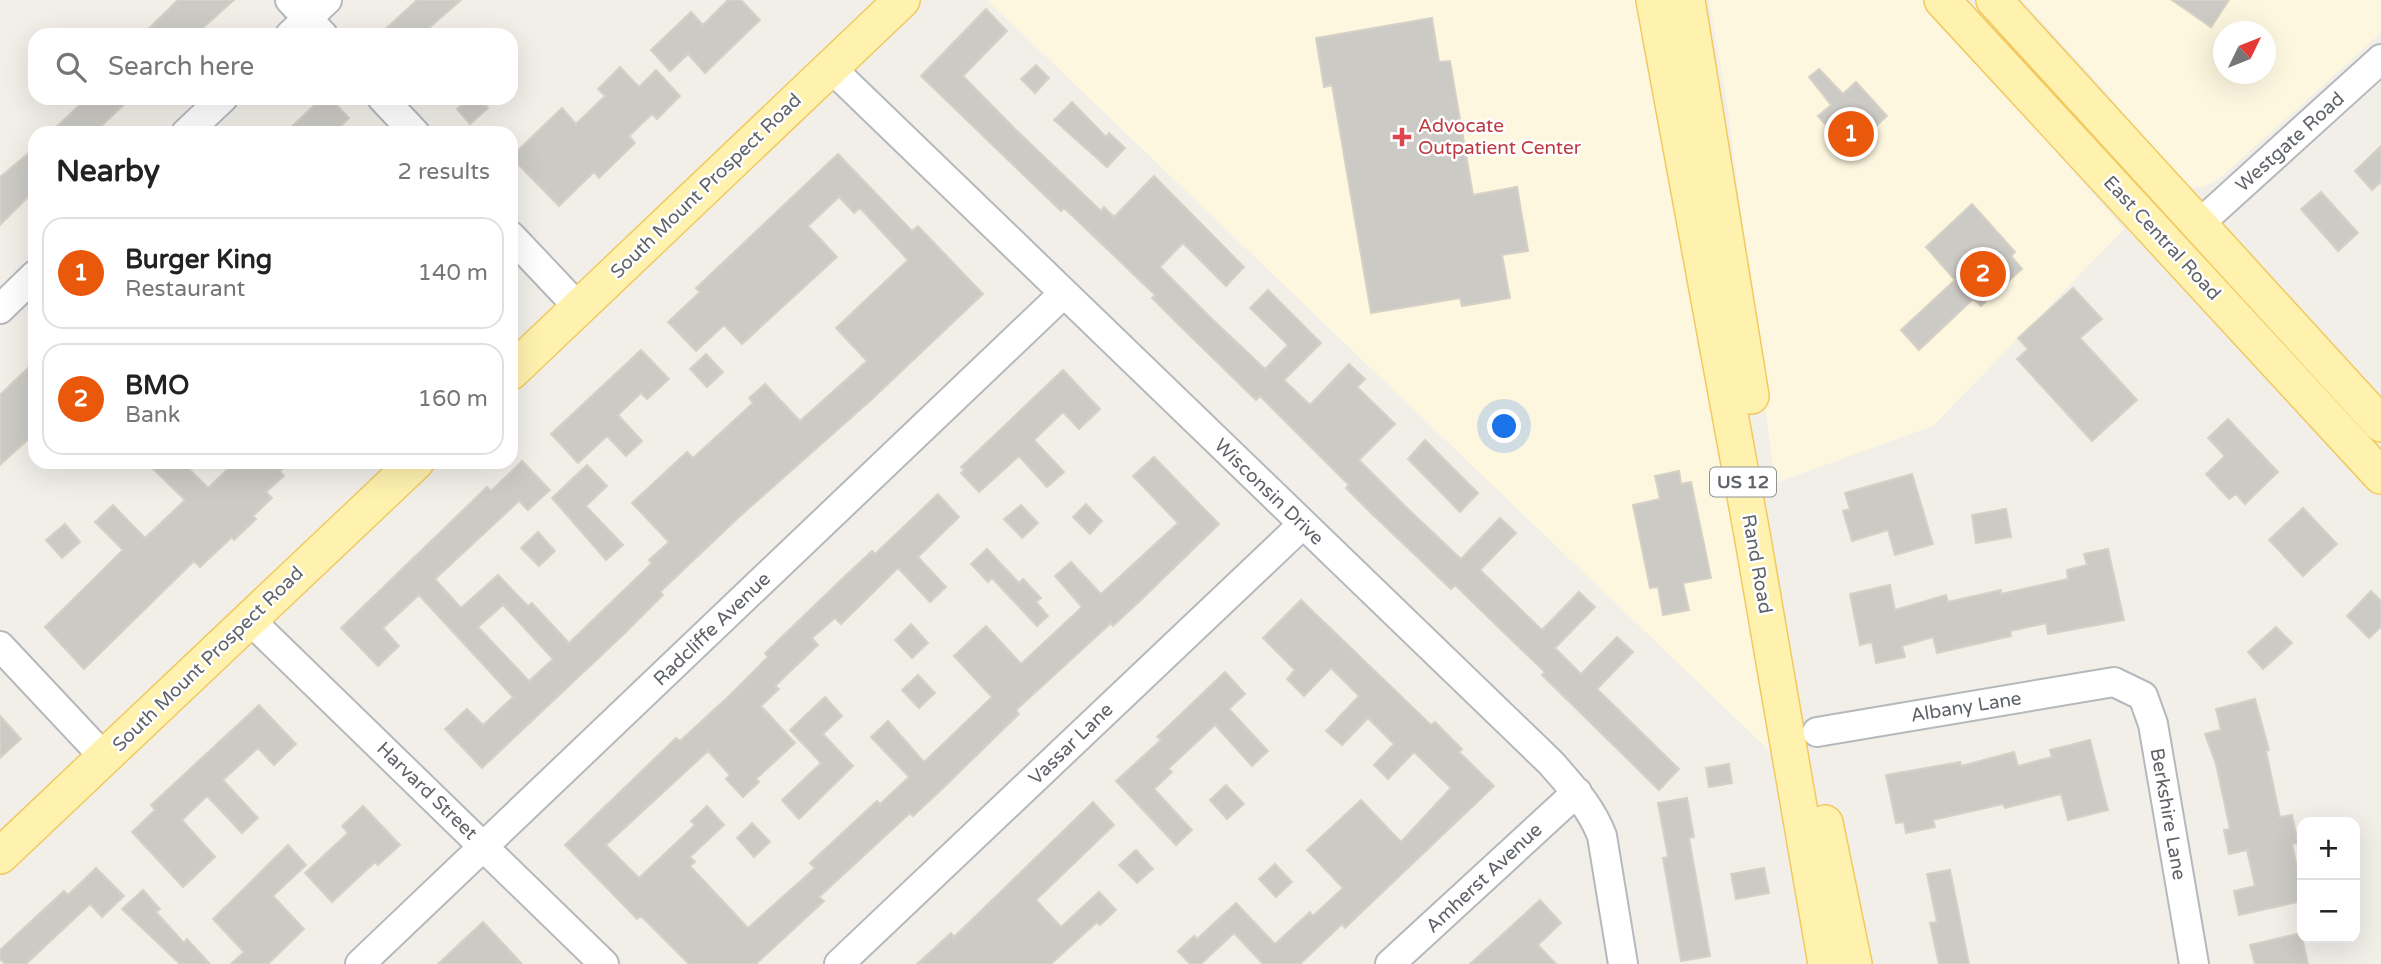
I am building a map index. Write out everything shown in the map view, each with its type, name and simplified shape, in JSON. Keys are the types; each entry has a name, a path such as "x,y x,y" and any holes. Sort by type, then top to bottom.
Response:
{"main road":[{"name":"South Mount Prospect Road","path":"518,365 902,0"},
{"name":"Rand Road","path":"1654,0 1745,495 1826,964"},
{"name":"Rand Road","path":"1687,0 1800,693 1854,964"},
{"name":"East Central Road","path":"1942,0 2381,476"},
{"name":"East Central Road","path":"1994,0 2381,424"},
{"name":"South Mount Prospect Road","path":"0,856 409,469"}],"street":[{"name":"Westgate Road","path":"2198,225 2381,59"},
{"name":"Wisconsin Drive","path":"830,67 1551,763 1577,792 1595,818 1602,836 1623,964"},
{"path":"193,126 216,105"},
{"path":"389,105 408,126"},
{"path":"518,243 579,308"},
{"path":"0,309 28,282"},
{"name":"Radcliffe Avenue","path":"360,964 1063,294"},
{"name":"Vassar Lane","path":"839,964 1302,524"},
{"name":"Harvard Street","path":"250,620 604,964"},
{"path":"0,646 105,758"},
{"name":"Albany Lane","path":"1816,732 2115,682"},
{"name":"Berkshire Lane","path":"2115,682 2143,696 2153,724 2194,964"},
{"name":"Amherst Avenue","path":"1390,964 1577,792"}],"shaded area":[{"path":"987,0 1642,0 1780,761"},
{"path":"1709,0 1922,0 2124,229 1933,426 1775,483 1727,103"},
{"path":"2022,0 2381,0 2381,33 2220,178 2204,187 2192,188 2176,181 2105,91"}],"building":[{"path":"178,0 234,0 203,28 149,28"},
{"path":"417,0 461,0 429,28 387,28"},
{"path":"728,0 741,0 760,20 705,73 688,54 670,71 651,50 691,12 703,25"},
{"path":"2172,0 2229,0 2211,27"},
{"path":"986,9 1007,31 963,76 1015,129 1101,211 1104,207 1114,217 1154,176 1244,267 1226,286 1183,243 1160,267 1210,317 1265,369 1288,345 1250,308 1268,290 1321,343 1284,380 1310,405 1349,364 1365,379 1357,387 1395,424 1359,460 1406,507 1461,559 1500,518 1516,533 1480,570 1542,630 1579,592 1595,607 1555,648 1581,674 1617,637 1633,652 1597,689 1679,769 1659,790 1542,675 1545,672 1455,585 1451,589 1372,514 1346,488 1349,485 1260,396 1256,400 1152,298 1155,295 1064,208 1061,211 921,76"},
{"name":"Advocate Outpatient Center","path":"1432,18 1439,62 1450,61 1473,195 1517,187 1528,251 1502,255 1510,298 1462,306 1460,298 1371,313 1332,85 1324,87 1316,38"},
{"path":"1036,65 1049,78 1035,93 1021,79"},
{"path":"620,67 639,87 656,70 680,96 657,119 652,114 629,136 635,143 599,178 594,172 559,206 518,164 518,150 562,108 576,124 605,96 598,89"},
{"path":"1819,69 1843,94 1856,82 1887,116 1849,151 1818,116 1831,105 1809,77"},
{"path":"1072,102 1106,137 1109,133 1125,148 1107,167 1054,120"},
{"path":"80,105 124,105 101,126 57,126"},
{"path":"315,105 337,105 349,118 341,126 292,126"},
{"path":"462,105 485,105 488,108 470,124 457,109"},
{"path":"2381,146 2381,182 2372,190 2355,171"},
{"path":"28,154 28,197 0,225 0,177"},
{"path":"838,154 912,231 918,226 983,294 871,400 739,517 660,592 663,595 625,633 482,768 445,729 467,709 483,725 513,697 419,595 383,628 399,646 378,666 341,628 487,487 491,491 514,469 518,469 522,461 550,490 528,510 519,501 435,579 461,608 498,575 528,606 532,603 569,643 652,563 649,560 669,542 632,503 687,452 693,458 753,403 749,398 765,384 800,421 867,361 836,328 908,260 860,208 854,213 839,197 808,226 837,257 742,344 724,325 696,351 668,322 700,292 696,288","holes":["503,605 553,659 529,681 478,627"]},
{"path":"2321,192 2358,233 2338,251 2301,209"},
{"path":"1972,204 2015,252 2011,256 2022,269 1981,306 1973,299 1919,350 1901,330 1955,280 1926,247"},
{"path":"2073,288 2102,319 2080,338 2137,400 2092,441 2017,359 2028,349 2018,338"},
{"path":"641,350 669,379 647,399 641,393 618,415 642,441 626,456 607,436 578,463 551,434"},
{"path":"706,354 723,372 707,387 690,369"},
{"path":"28,368 28,439 0,465 0,395"},
{"path":"1063,370 1100,409 1079,429 1063,412 1034,440 1064,472 1047,487 1019,456 979,492 961,473 964,470 961,467"},
{"path":"2228,419 2278,472 2245,504 2236,494 2229,499 2206,474 2225,456 2208,438"},
{"path":"1425,440 1478,493 1460,512 1408,459"},
{"path":"1154,457 1219,524 1113,626 1111,623 1016,710 1019,714 942,789 913,816 910,813 819,897 824,901 756,964 689,964 641,916 637,919 565,845 676,738 680,741 730,695 768,657 765,653 843,578 872,551 875,554 938,494 959,517 918,557 946,587 930,602 898,568 841,624 835,618 812,638 818,645 775,686 779,689 761,706 795,743 756,779 759,782 743,797 726,779 730,775 708,751 606,845 639,878 695,825 691,821 707,806 724,825 690,857 695,862 690,866 748,928 815,868 810,863 877,801 880,804 909,777 871,737 888,721 924,762 992,697 954,656 986,626 1021,664 1082,607 1055,576 1071,562 1101,594 1178,523 1133,476"},
{"path":"587,465 607,486 586,506 623,545 606,560 552,498"},
{"path":"153,469 189,469 208,488 228,469 282,469 280,471 284,476 266,492 272,498 253,516 256,519 200,567 194,561 84,669 45,627 123,550 95,522 113,505 145,538 185,500"},
{"path":"1679,471 1681,484 1691,482 1711,578 1683,583 1689,610 1663,615 1658,587 1650,588 1633,505 1660,499 1655,476"},
{"path":"1912,474 1933,544 1895,555 1888,530 1852,541 1843,511 1850,509 1845,493"},
{"path":"1086,504 1102,521 1090,534 1073,517"},
{"path":"1021,505 1038,523 1022,538 1004,519"},
{"path":"2303,508 2337,544 2303,576 2269,540"},
{"path":"2006,509 2011,537 1976,543 1972,515"},
{"path":"65,524 80,542 62,558 46,540"},
{"path":"538,532 555,551 539,566 521,548"},
{"path":"987,549 1019,583 1023,579 1041,598 1036,602 1048,616 1037,626 992,578 988,582 971,564"},
{"path":"2108,549 2124,620 2048,634 2046,623 2010,631 2011,636 1937,653 1933,637 1902,646 1905,657 1876,663 1872,642 1860,645 1850,594 1890,585 1895,610 1946,595 1948,602 2001,590 2001,594 2068,579 2067,570 2087,565 2084,554"},
{"path":"2371,591 2381,601 2381,627 2369,638 2347,616"},
{"path":"1301,600 1431,725 1435,722 1462,749 1459,752 1494,786 1345,928 1342,924 1300,964 1263,964 1234,933 1201,964 1190,964 1178,951 1194,936 1197,939 1236,903 1275,944 1310,912 1313,916 1343,888 1307,850 1361,800 1401,842 1451,788 1414,752 1388,779 1374,765 1394,744 1368,718 1342,745 1326,731 1359,696 1331,668 1304,696 1287,679 1295,670 1263,638"},
{"path":"911,624 928,643 912,658 895,640"},
{"path":"2276,627 2292,643 2263,669 2248,652"},
{"path":"1225,672 1245,694 1229,709 1268,751 1252,766 1215,725 1168,769 1172,772 1154,789 1192,830 1176,845 1116,781 1161,740 1157,737"},
{"path":"918,675 935,693 919,708 902,690"},
{"path":"825,697 842,716 823,734 853,766 799,819 782,800 821,763 790,730"},
{"path":"2255,699 2269,750 2266,751 2280,817 2292,815 2297,838 2297,843 2292,844 2297,868 2297,902 2239,915 2234,891 2255,886 2247,850 2229,854 2224,830 2230,829 2216,764 2205,734 2221,730 2216,709"},
{"path":"259,705 296,744 274,765 258,748 223,780 258,818 242,833 207,796 182,820 215,857 183,887 132,832 155,810 151,805"},
{"path":"0,716 21,739 0,758"},
{"path":"2090,740 2108,810 2068,820 2061,794 2005,808 2003,804 1933,820 1935,827 1906,833 1904,822 1896,823 1886,775 1960,762 1961,766 2014,752 2018,766 2052,757 2050,750"},
{"path":"1729,764 1732,783 1709,787 1706,768"},
{"path":"1226,785 1244,804 1227,819 1210,800"},
{"path":"1687,798 1694,837 1689,838 1710,956 1681,961 1663,858 1668,857 1658,803"},
{"path":"1093,802 1114,825 1036,900 1061,927 1099,892 1116,910 1100,925 1097,922 1051,964 917,964 951,933 954,937"},
{"path":"363,806 400,845 378,865 375,862 332,902 305,873 348,833 342,826"},
{"path":"752,823 770,842 754,857 737,838"},
{"path":"288,845 306,865 273,896 304,929 268,964 231,964 244,952 213,919"},
{"path":"1136,850 1153,869 1137,883 1119,865"},
{"path":"1275,864 1292,882 1276,897 1259,879"},
{"path":"96,868 124,896 102,917 90,904 26,964 5,964 0,959 0,950 64,891 68,895"},
{"path":"1764,868 1769,893 1736,899 1731,874"},
{"path":"1950,870 1969,964 1939,964 1930,923 1937,922 1927,874"},
{"path":"143,890 160,909 156,912 184,943 187,939 210,964 180,964 122,909"},
{"path":"1540,900 1561,923 1538,945 1556,964 1470,964"},
{"path":"483,922 522,964 438,964 455,948"},
{"path":"2297,934 2297,943 2303,943 2308,964 2255,964 2250,945"}],"place":[{"name":"Burger King","path":"1851,134"},
{"name":"Advocate Outpatient Center","path":"1402,137"},
{"name":"BMO","path":"1983,274"}]}
